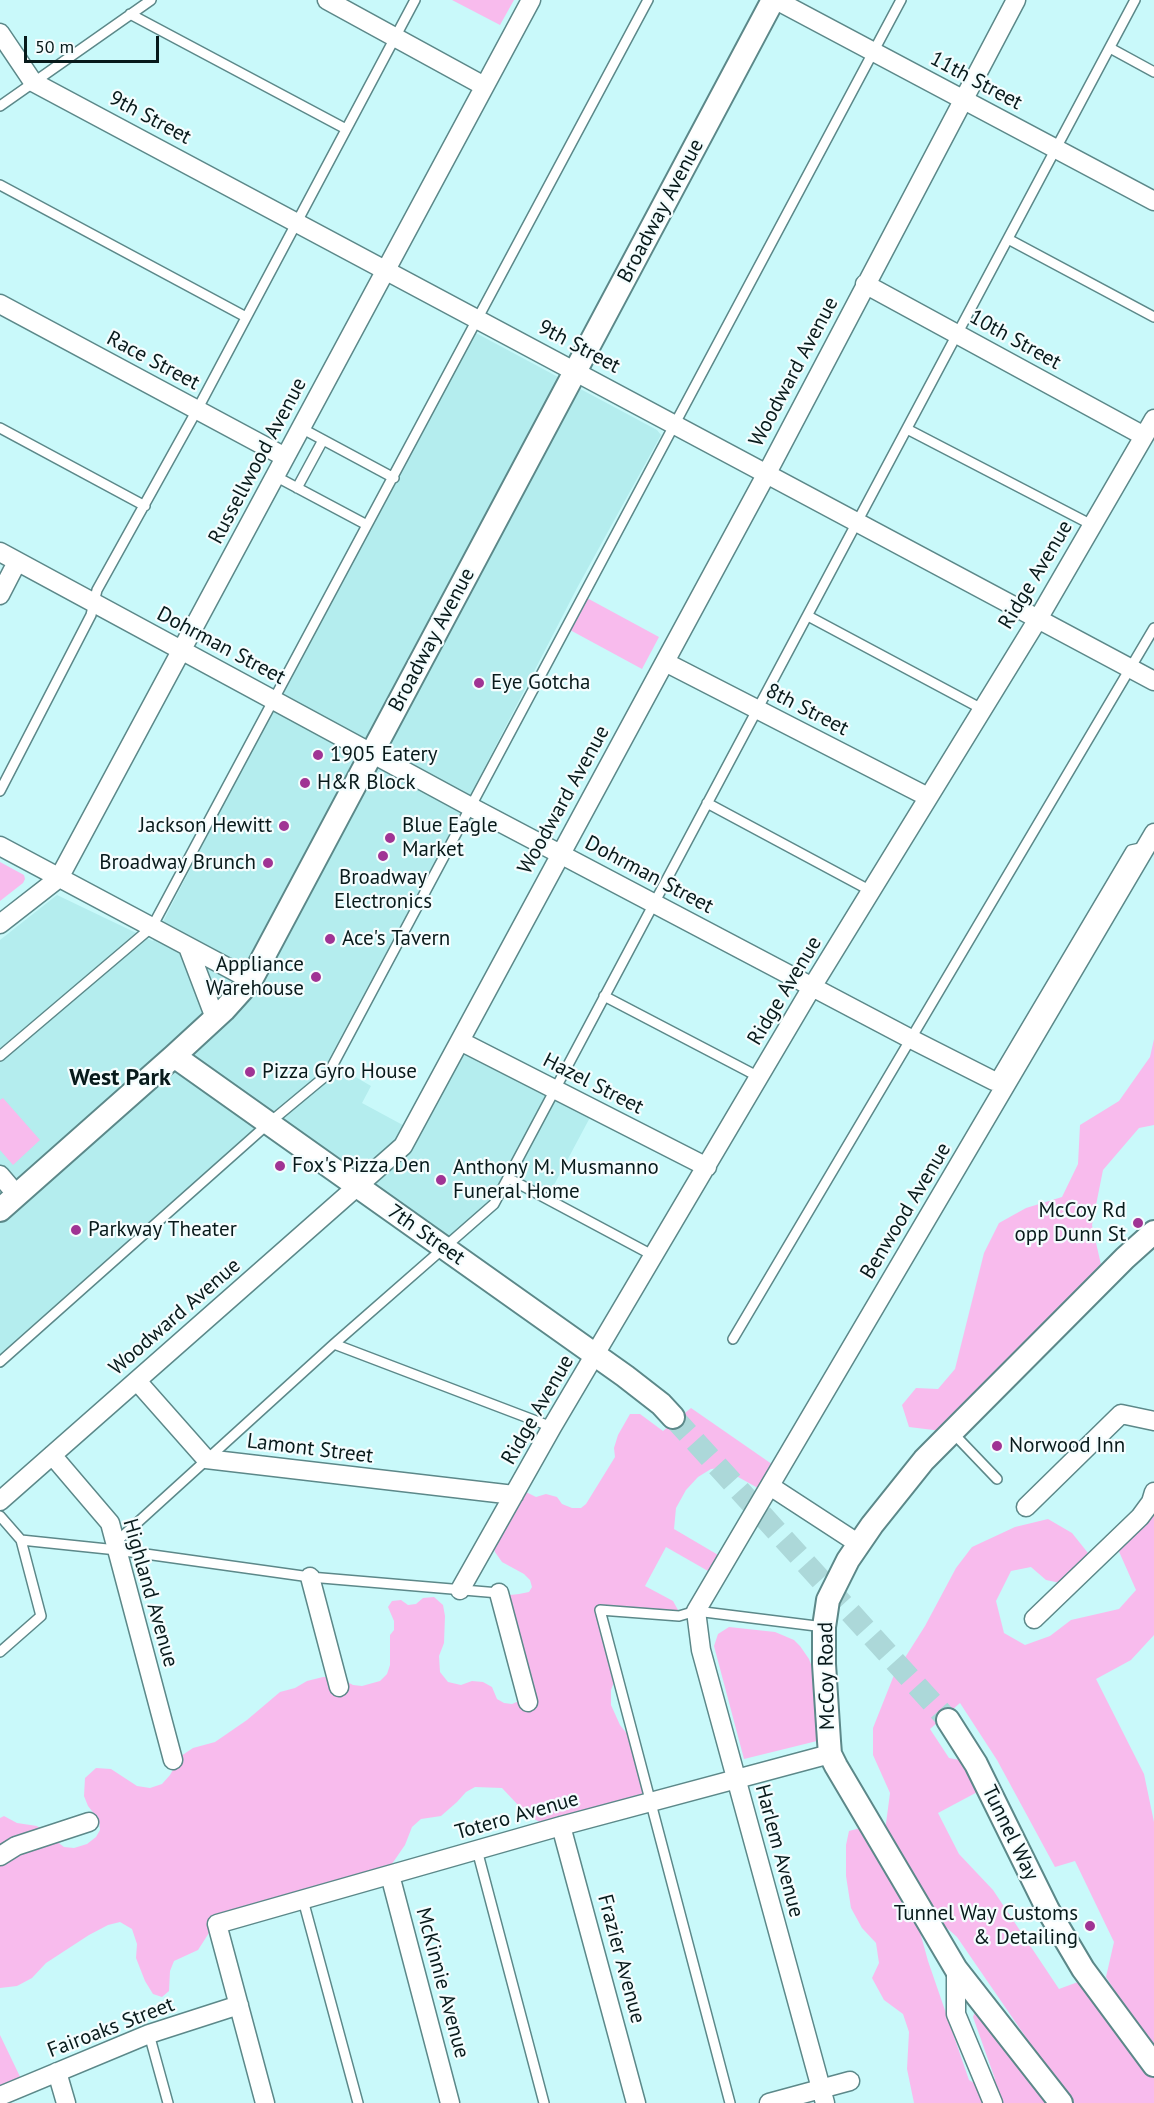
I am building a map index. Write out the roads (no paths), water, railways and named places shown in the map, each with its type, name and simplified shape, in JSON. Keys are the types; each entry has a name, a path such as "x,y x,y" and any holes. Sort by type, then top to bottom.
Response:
{"street":[{"path":"327,0 484,86"},
{"name":"Russellwood Avenue","path":"0,924 59,878 531,0"},
{"name":"11th Street","path":"775,0 1154,201"},
{"name":"Broadway Avenue","path":"8,1202 174,1056 251,980 775,0"},
{"name":"Woodward Avenue","path":"0,1501 403,1146 767,473 1016,0"},
{"name":"9th Street","path":"0,33 33,82 576,370 1154,681"},
{"name":"10th Street","path":"865,284 1144,436"},
{"name":"Race Street","path":"0,304 285,457"},
{"name":"Ridge Avenue","path":"460,1590 552,1428 759,1077 1038,619 1154,418"},
{"name":"Dohrman Street","path":"0,552 471,807 994,1081"},
{"path":"0,595 17,562"},
{"name":"8th Street","path":"665,662 928,797"},
{"name":"Benwood Avenue","path":"696,1611 1150,840"},
{"path":"0,846 251,980"},
{"path":"188,946 215,1018"},
{"name":"Hazel Street","path":"460,1041 706,1167"},
{"name":"7th Street","path":"174,1056 596,1355 644,1390 673,1417"},
{"path":"0,1175 8,1202"},
{"name":"McCoy Road","path":"1061,2103 956,1969 830,1754 824,1627 828,1600 848,1560 924,1460 1125,1258 1154,1232"},
{"path":"136,1381 206,1460"},
{"path":"1026,1507 1120,1413 1154,1421"},
{"name":"Highland Avenue","path":"52,1455 110,1523 173,1760"},
{"name":"Lamont Street","path":"206,1460 514,1495"},
{"path":"770,1486 859,1544"},
{"path":"1034,1619 1140,1516 1154,1492"},
{"path":"310,1577 339,1687"},
{"path":"499,1593 528,1702"},
{"name":"Harlem Avenue","path":"696,1611 701,1650 823,2096"},
{"name":"Tunnel Way","path":"948,1720 976,1764 1048,1910 1083,1970 1154,2065"},
{"name":"Totero Avenue","path":"239,2006 217,1924 561,1826 830,1754"},
{"path":"0,1856 16,1846 89,1822"},
{"name":"Frazier Avenue","path":"561,1826 636,2103"},
{"name":"McKinnie Avenue","path":"390,1875 450,2103"},
{"path":"956,1969 956,2014 993,2103"},
{"path":"239,2006 265,2103"},
{"name":"Fairoaks Street","path":"0,2096 149,2034 239,2006"},
{"path":"57,2073 66,2103"},
{"path":"769,2103 823,2096 850,2081"}],"lane":[{"path":"0,106 151,0"},
{"path":"0,791 91,615 98,590 197,410 415,0"},
{"path":"0,1056 152,927 648,0"},
{"path":"0,1362 268,1123 328,1074 901,0"},
{"path":"116,1547 206,1460 494,1204 1136,0"},
{"path":"130,14 346,129"},
{"path":"1110,48 1154,72"},
{"path":"0,185 246,317"},
{"path":"1008,239 1154,318"},
{"path":"0,428 145,506"},
{"path":"301,428 394,478"},
{"path":"908,429 1092,525"},
{"path":"297,488 324,440"},
{"path":"275,476 368,525"},
{"path":"808,616 982,709"},
{"path":"733,1339 1154,628"},
{"path":"706,803 871,891"},
{"path":"994,1081 1131,850 1150,840"},
{"path":"604,996 759,1077"},
{"path":"508,1178 654,1256"},
{"path":"334,1344 552,1428"},
{"path":"952,1432 997,1479"},
{"path":"0,1516 21,1540 41,1616 0,1652"},
{"path":"21,1540 116,1547 310,1577 499,1593"},
{"path":"730,2103 600,1610 679,1616 696,1611 824,1627"},
{"path":"477,1850 544,2103"},
{"path":"303,1900 358,2103"},
{"path":"149,2034 168,2103"}],"tunnel":[{"path":"673,1417 948,1720"}],"place":[{"name":"Eye Gotcha","path":"479,683"},
{"name":"1905 Eatery","path":"318,755"},
{"name":"H&R Block","path":"305,783"},
{"name":"Jackson Hewitt","path":"284,826"},
{"name":"Blue Eagle Market","path":"390,838"},
{"name":"Broadway Electronics","path":"383,856"},
{"name":"Broadway Brunch","path":"268,863"},
{"name":"Ace's Tavern","path":"330,939"},
{"name":"Appliance Warehouse","path":"316,977"},
{"name":"Pizza Gyro House","path":"250,1072"},
{"name":"Fox's Pizza Den","path":"280,1166"},
{"name":"Anthony M. Musmanno Funeral Home","path":"441,1180"},
{"name":"McCoy Rd opp Dunn St","path":"1138,1223"},
{"name":"Parkway Theater","path":"76,1230"},
{"name":"Norwood Inn","path":"997,1446"},
{"name":"Tunnel Way Customs & Detailing","path":"1090,1926"}],"district":[{"name":"West Park","path":"120,1078"}]}
